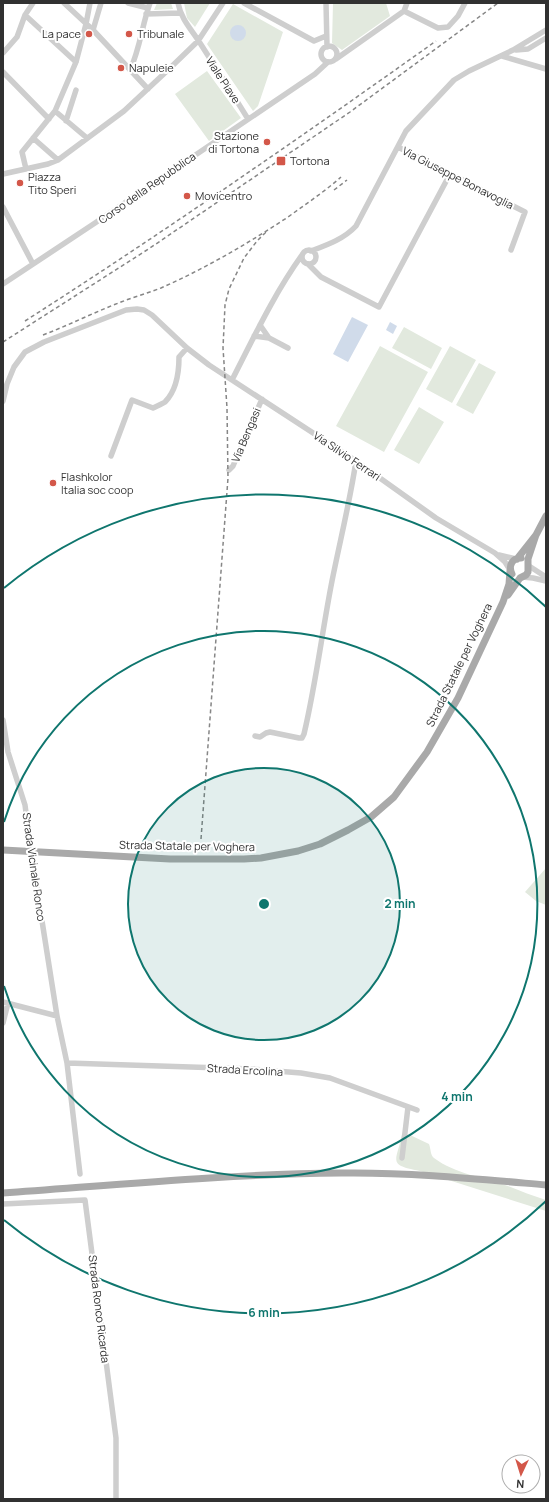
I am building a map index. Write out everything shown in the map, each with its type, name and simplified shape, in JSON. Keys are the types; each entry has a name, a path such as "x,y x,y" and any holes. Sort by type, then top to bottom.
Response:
{"main road":[{"name":"Strada Statale per Voghera","path":"503,602 521,578 528,572 529,554 536,535 546,516"},
{"name":"Strada Statale per Voghera","path":"3,850 170,859 261,858 298,851 320,844 371,817 394,797 414,772 427,752 458,698 503,602 510,580 511,563 517,559 536,535"},
{"path":"517,559 523,559 528,564"},
{"path":"510,571 514,576 521,578"},
{"path":"3,1193 179,1180 342,1173 404,1174 546,1185"}],"street":[{"path":"3,53 17,37 25,15 33,3"},
{"path":"64,3 93,30 148,89"},
{"path":"26,169 22,152 55,111 76,62 90,3"},
{"path":"93,30 100,3"},
{"path":"128,3 149,5 135,58 130,70"},
{"name":"Viale Piave","path":"178,3 180,13 185,23 248,118"},
{"path":"3,174 48,164 58,160 124,111 198,41 223,3"},
{"path":"244,3 314,41 326,36"},
{"path":"326,3 327,47"},
{"path":"336,59 338,55 336,50 332,47 327,47 321,54 323,59 328,62 332,62 404,11 408,3"},
{"path":"404,11 438,28 448,27 458,16 465,3"},
{"path":"146,14 180,13"},
{"path":"25,15 76,62"},
{"path":"292,270 307,263 312,263 314,255 348,234 356,226 406,131 454,80 469,71 502,56 546,30"},
{"path":"513,50 528,49 546,38"},
{"path":"502,56 546,69"},
{"name":"Corso della Repubblica","path":"4,281 95,224 248,118 315,74 328,62"},
{"path":"3,72 49,119"},
{"path":"66,121 76,90"},
{"path":"55,111 87,138"},
{"path":"33,138 58,160"},
{"name":"Via Giuseppe Bonavoglia","path":"398,148 525,212 511,250"},
{"path":"302,255 302,260 321,277 379,307 450,174"},
{"path":"3,208 33,264"},
{"path":"232,380 260,325 292,270 302,255 307,251 314,255 321,277"},
{"name":"Via Silvio Ferrari","path":"3,401 7,384 14,367 25,352 44,342 126,310 144,310 152,315 199,357 356,461 436,518 495,554 505,562 510,571"},
{"path":"260,325 269,338"},
{"path":"254,336 269,338 288,348"},
{"path":"111,456 132,400 153,408 164,402 173,390 179,374 179,357 188,348"},
{"name":"Via Bengasi","path":"229,470 233,466 262,399"},
{"path":"255,736 260,737 266,732 270,732 302,738 304,734 312,701 331,588 354,480 356,461"},
{"name":"Via Silvio Ferrari","path":"495,554 517,559"},
{"path":"528,564 546,577"},
{"path":"521,578 533,578 546,581"},
{"name":"Strada Vicinale Ronco","path":"3,720 8,752 25,805 57,1016"},
{"path":"3,1023 6,1002 57,1016 67,1063 80,1174"},
{"name":"Strada Ercolina","path":"67,1063 236,1068 301,1073 330,1078 417,1110"},
{"path":"402,1158 408,1106"},
{"name":"Strada Ronco Ricarda","path":"3,1204 85,1200 116,1438 116,1499"}],"shaded area":[{"path":"157,3 171,3 173,9 154,10"},
{"path":"184,3 210,3 195,27 187,18"},
{"path":"333,3 386,3 390,16 342,50 332,43"},
{"path":"233,4 283,32 258,106 253,111 207,44"},
{"path":"207,71 241,118 209,141 175,94"},
{"path":"404,327 442,348 431,369 392,348"},
{"path":"380,346 428,372 384,452 336,426"},
{"path":"450,346 476,360 452,403 426,389"},
{"path":"479,363 496,372 473,414 456,405"},
{"path":"419,407 444,422 419,464 394,450"},
{"path":"546,868 546,905 536,901 525,892"},
{"path":"402,1134 410,1135 429,1144 433,1157 451,1168 546,1200 546,1211 420,1171 409,1169 398,1164 396,1160"}],"water":[{"path":"238,25 245,30 246,33 241,40 238,41 231,36 230,33 235,26"},
{"path":"352,317 368,325 348,362 333,354"},
{"path":"390,322 397,326 393,334 386,330"}],"railway":[{"path":"3,342 150,248 350,112 498,3"},
{"path":"25,321 232,184 436,41"},
{"path":"43,335 126,300 161,288 210,264 288,217 322,193 341,177"},
{"path":"334,190 347,180"},
{"path":"201,839 228,478 227,408 223,348 225,305 229,289 244,258 268,230"}],"place":[{"name":"La pace","path":"89,34"},
{"name":"Tribunale","path":"129,34"},
{"name":"Napuleie","path":"121,68"},
{"name":"Stazione di Tortona","path":"267,142"},
{"name":"Tortona","path":"281,161"},
{"name":"Piazza Tito Speri","path":"20,183"},
{"name":"Movicentro","path":"187,196"},
{"name":"Flashkolor Italia soc coop","path":"53,483"}]}
